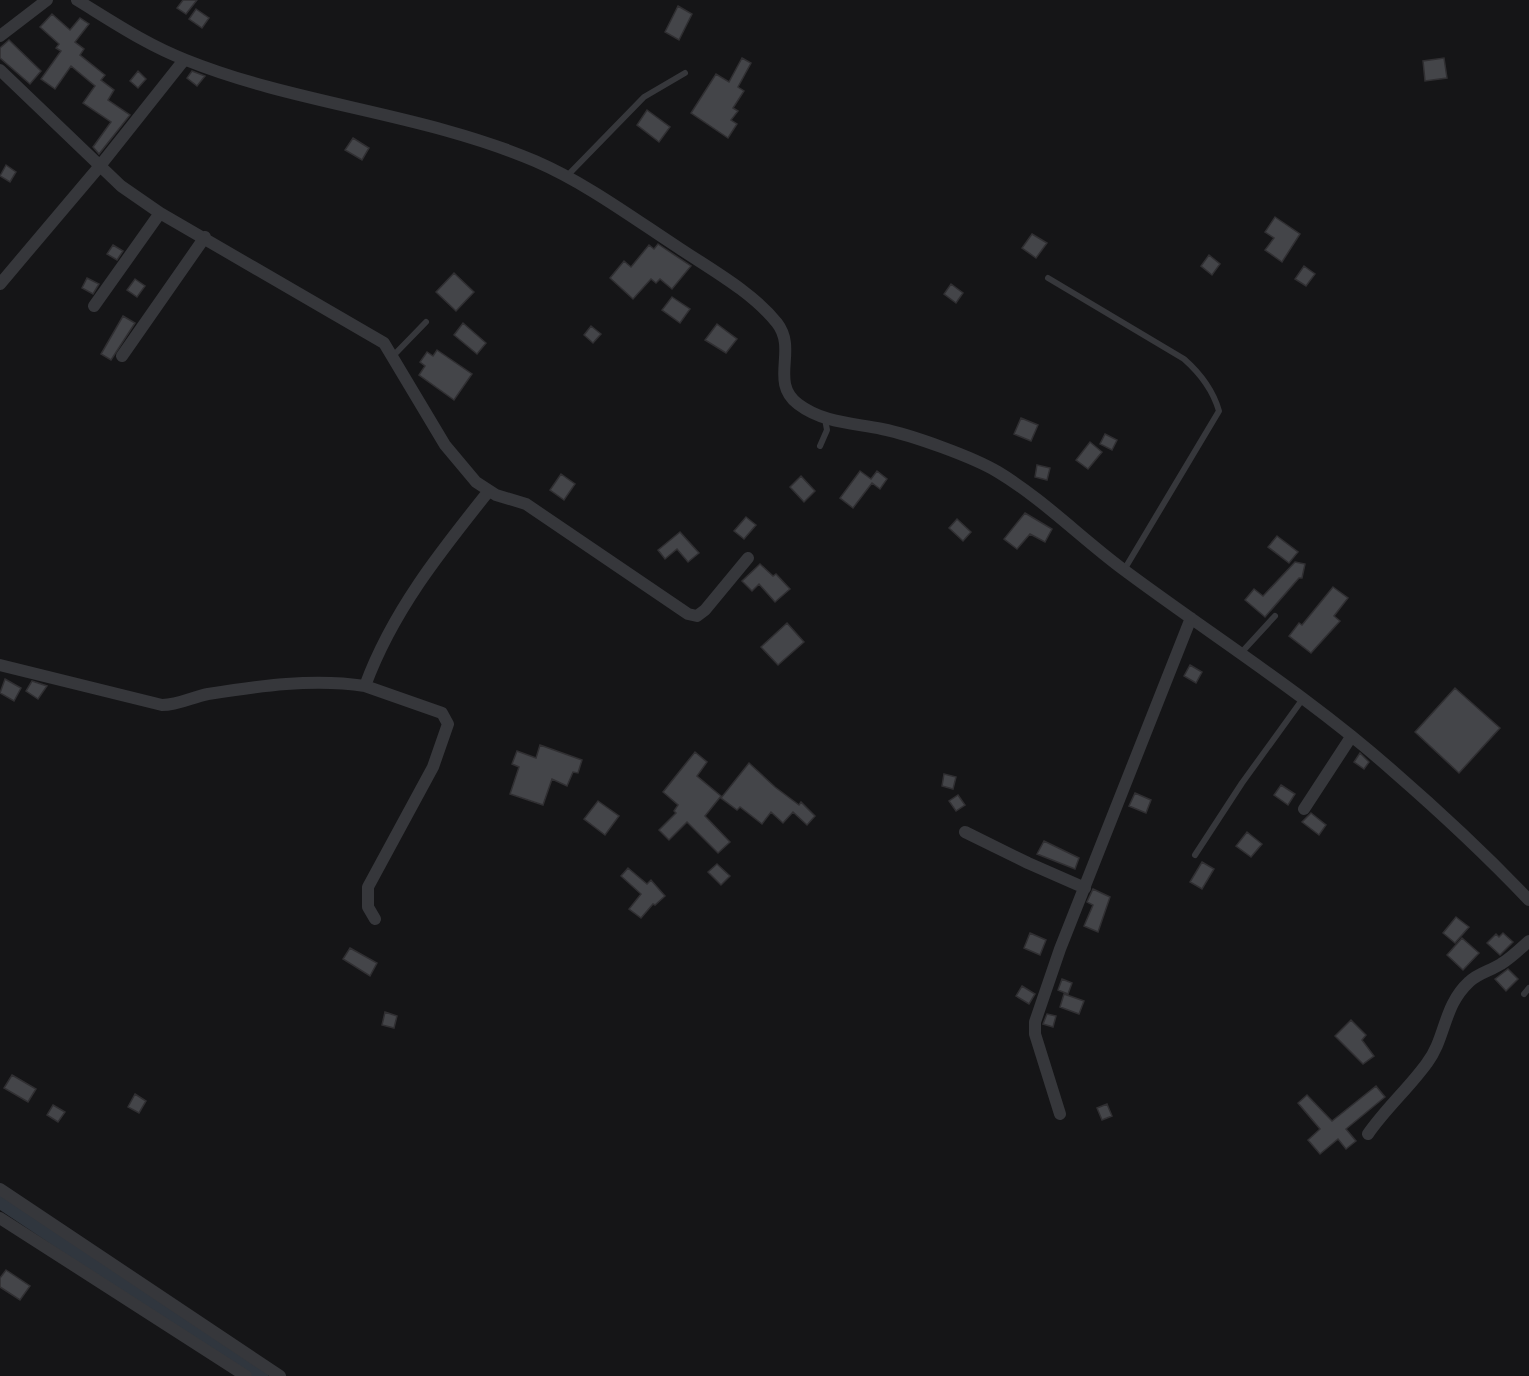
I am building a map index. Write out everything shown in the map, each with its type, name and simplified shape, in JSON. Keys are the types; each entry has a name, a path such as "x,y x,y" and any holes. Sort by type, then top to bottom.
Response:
{"street":[{"path":"0,36 47,0"},
{"path":"77,0 143,40 184,60 245,81 404,119 535,161 566,177 644,225 751,298 778,325 788,349 784,364 784,384 794,402 825,419 887,430 993,469 1124,570 1241,653 1393,770 1529,900"},
{"path":"0,284 99,167 184,60"},
{"path":"0,70 121,186 160,213 376,336 393,356 445,445 476,483 488,492 526,504 688,614 697,616 705,610 748,558"},
{"path":"94,306 160,213"},
{"path":"122,356 205,237"},
{"path":"365,686 385,638 406,602 434,560 488,492"},
{"path":"1060,1114 1035,1034 1035,1022 1191,618"},
{"path":"0,665 162,705 173,705 205,695 292,683 338,681 365,686 442,713 448,724 433,767 368,887 366,895 368,908 375,919"},
{"path":"1304,809 1351,737"},
{"path":"966,832 1085,888"},
{"path":"1368,1134 1381,1115 1427,1063 1438,1045 1444,1021 1452,1005 1468,983 1504,963 1529,941"},
{"path":"0,1189 280,1376"},
{"path":"0,1218 246,1376"}],"lane":[{"path":"566,177 644,97 685,73"},
{"path":"1048,278 1184,359 1214,394 1219,411 1124,570"},
{"path":"393,356 426,322"},
{"path":"820,446 827,430 825,419"},
{"path":"1241,653 1275,616"},
{"path":"1195,855 1248,774 1302,700"},
{"path":"1524,994 1529,988"}],"building":[{"path":"183,0 197,0 186,14 177,8"},
{"path":"678,6 692,14 679,40 665,32"},
{"path":"196,9 209,18 202,28 189,19"},
{"path":"52,14 70,30 80,18 89,24 75,42 84,49 80,55 105,75 101,80 114,90 108,100 130,115 99,154 93,147 111,122 83,103 95,86 71,66 55,89 41,79 61,51 56,48 59,44 40,27"},
{"path":"9,40 41,71 30,84 0,58 0,48"},
{"path":"742,58 751,63 738,87 744,91 733,108 738,111 731,120 737,124 728,138 691,113 716,74 729,82"},
{"path":"1444,58 1447,78 1425,81 1423,61"},
{"path":"138,71 146,79 138,88 130,81"},
{"path":"192,71 205,76 197,86 187,78"},
{"path":"647,110 670,127 659,142 637,125"},
{"path":"353,138 369,148 362,160 345,150"},
{"path":"6,165 16,172 10,182 0,176"},
{"path":"1275,217 1300,234 1282,262 1265,250 1274,238 1265,232"},
{"path":"1032,234 1047,243 1036,258 1022,248"},
{"path":"658,244 691,266 672,289 660,279 656,283 651,279 633,299 610,278 624,261 631,267 649,245 654,249"},
{"path":"113,245 123,251 117,260 107,254"},
{"path":"1209,255 1220,264 1212,275 1201,266"},
{"path":"1304,266 1315,274 1306,286 1295,279"},
{"path":"454,273 474,292 456,311 436,292"},
{"path":"87,278 99,284 93,294 82,288"},
{"path":"135,279 145,286 137,297 127,290"},
{"path":"951,284 963,293 956,303 944,294"},
{"path":"672,297 690,309 680,323 662,310"},
{"path":"123,316 135,323 111,360 101,354"},
{"path":"463,323 486,343 477,354 454,335"},
{"path":"717,324 737,339 726,353 705,340"},
{"path":"591,326 601,334 593,343 584,335"},
{"path":"437,350 472,374 454,400 419,375 425,366 420,362 427,352 433,356"},
{"path":"1021,418 1038,425 1031,441 1014,434"},
{"path":"1105,434 1117,440 1112,450 1100,444"},
{"path":"1090,442 1102,452 1088,469 1076,460"},
{"path":"1037,465 1050,468 1047,480 1035,477"},
{"path":"860,471 871,479 877,471 887,479 880,489 872,483 853,508 840,498"},
{"path":"561,474 575,484 564,500 550,490"},
{"path":"801,476 815,491 804,502 790,487"},
{"path":"1025,513 1052,529 1045,542 1030,534 1017,549 1004,539"},
{"path":"746,517 756,525 744,539 734,531"},
{"path":"957,519 971,532 963,541 949,528"},
{"path":"680,532 699,553 688,562 677,549 665,559 658,550"},
{"path":"1277,536 1298,552 1289,563 1268,547"},
{"path":"1295,562 1305,564 1302,578 1299,578 1265,617 1245,600 1254,589 1263,596"},
{"path":"760,564 773,576 776,574 790,589 775,602 759,584 752,591 742,581"},
{"path":"1333,587 1348,598 1334,616 1340,621 1311,653 1289,636 1299,623 1302,625"},
{"path":"787,623 804,642 778,665 761,647"},
{"path":"1190,665 1202,672 1196,683 1184,676"},
{"path":"5,679 21,688 14,701 0,693"},
{"path":"32,681 47,686 38,699 26,691"},
{"path":"1455,688 1500,728 1459,773 1415,732"},
{"path":"540,745 582,760 578,773 573,772 567,786 552,779 543,805 510,794 519,767 512,764 517,751 536,758"},
{"path":"695,752 707,762 697,776 721,796 705,816 730,842 718,853 687,822 669,840 659,830 676,813 674,811 678,805 663,792"},
{"path":"1360,753 1369,762 1364,769 1354,762"},
{"path":"749,763 775,787 799,805 801,802 815,816 807,825 793,812 783,823 771,812 762,824 740,807 737,810 721,798"},
{"path":"944,774 956,777 953,789 942,786"},
{"path":"1281,785 1295,794 1288,805 1274,795"},
{"path":"1135,793 1151,800 1146,813 1129,806"},
{"path":"958,795 965,805 956,811 949,801"},
{"path":"598,801 619,816 605,835 584,819"},
{"path":"1311,813 1326,825 1319,835 1302,822"},
{"path":"1247,832 1262,844 1251,857 1236,846"},
{"path":"1044,841 1079,858 1075,869 1037,854"},
{"path":"1202,862 1214,869 1202,889 1190,882"},
{"path":"717,864 730,876 721,885 708,872"},
{"path":"628,868 647,884 651,880 665,896 655,905 653,904 641,918 629,909 641,894 621,876"},
{"path":"1093,889 1110,897 1098,932 1084,926 1093,905 1087,902"},
{"path":"1456,917 1469,927 1455,943 1443,933"},
{"path":"1030,933 1046,940 1040,955 1024,948"},
{"path":"1503,933 1513,942 1500,955 1487,943 1496,934 1499,937"},
{"path":"1462,938 1479,953 1463,970 1447,955"},
{"path":"350,948 377,963 370,976 343,959"},
{"path":"1508,969 1518,979 1506,991 1495,979"},
{"path":"1062,979 1072,983 1068,994 1058,990"},
{"path":"1022,986 1035,994 1029,1004 1016,996"},
{"path":"1064,994 1084,1001 1079,1014 1060,1007"},
{"path":"385,1012 397,1016 394,1028 382,1025"},
{"path":"1047,1014 1056,1016 1053,1027 1043,1024"},
{"path":"1351,1020 1366,1035 1362,1040 1374,1056 1363,1064 1335,1036"},
{"path":"12,1075 36,1089 28,1102 4,1088"},
{"path":"1376,1086 1385,1097 1346,1129 1356,1141 1346,1149 1338,1139 1320,1154 1308,1140 1320,1129 1298,1103 1307,1095 1332,1121"},
{"path":"135,1094 146,1101 139,1113 128,1107"},
{"path":"1107,1104 1112,1116 1102,1120 1097,1108"},
{"path":"53,1105 65,1112 58,1122 47,1115"},
{"path":"6,1270 30,1286 20,1300 0,1287 0,1278"}],"waterway":[{"path":"0,1201 261,1376"}]}
